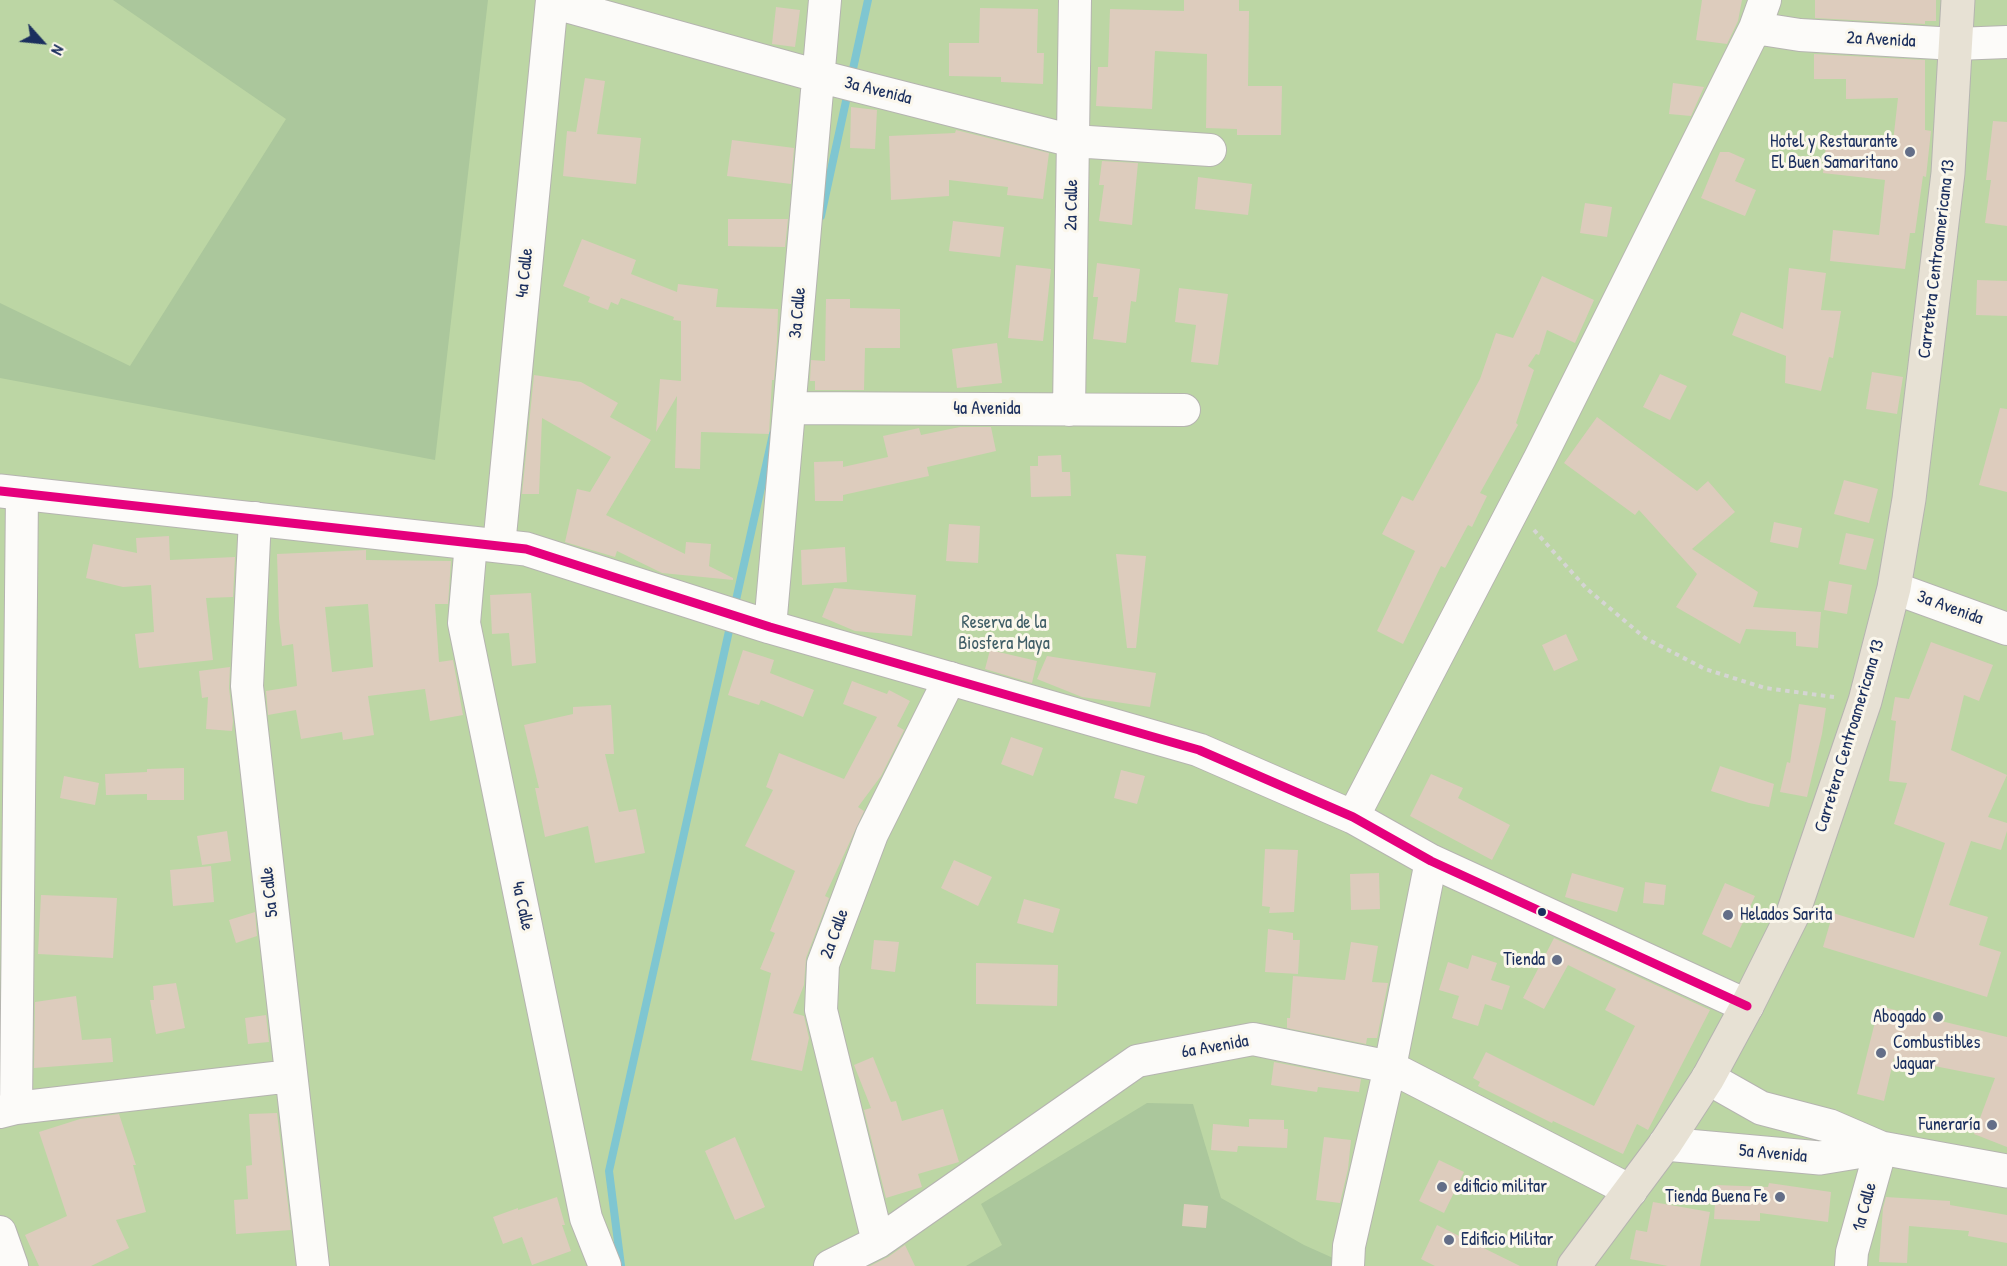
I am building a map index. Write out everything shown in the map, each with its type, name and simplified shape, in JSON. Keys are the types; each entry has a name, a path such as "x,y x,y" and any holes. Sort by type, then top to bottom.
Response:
{"highway":[{"name":"Carretera Centroamericana 13","path":"1574,1266 1665,1143 1708,1078 1747,1006 1791,916 1865,701 1894,588 1909,499 1948,173 1958,0"}],"street":[{"name":"3a Calle","path":"770,627 825,0"},
{"name":"2a Calle","path":"1069,410 1075,0"},
{"name":"3a Avenida","path":"552,1 818,76 1073,141 1210,150"},
{"name":"4a Calle","path":"552,1 485,544 464,623 586,1218 605,1266"},
{"name":"2a Avenida","path":"1760,14 1800,35 1956,44 2007,42"},
{"path":"1353,817 1514,508 1760,14"},
{"name":"4a Avenida","path":"790,408 1184,410"},
{"path":"291,1076 8,1110 11,492 526,549 770,627 1199,750 1353,817 1431,861 1747,1006"},
{"name":"5a Calle","path":"255,518 247,686 313,1266"},
{"name":"3a Avenida","path":"1894,588 2007,629"},
{"name":"2a Calle","path":"878,1242 822,1010 824,964 872,834 950,678"},
{"path":"1348,1266 1349,1246 1390,1067 1431,861"},
{"name":"6a Avenida","path":"830,1266 878,1242 1137,1061 1253,1039 1390,1067 1631,1191"},
{"name":"5a Avenida","path":"1708,1078 1761,1108 1830,1126 1881,1148 2007,1171"},
{"name":"5a Avenida","path":"1665,1143 1820,1158 1881,1148"},
{"name":"1a Calle","path":"1851,1266 1852,1252 1881,1148"},
{"path":"0,1232 12,1266"}],"path":[{"path":"1514,508 1586,588 1645,638 1705,669 1766,688 1865,701"}],"green space":[{"name":"Reserva de la Biosfera Maya","path":"0,0 2007,0 2007,1266 0,1266"},
{"path":"113,0 488,0 435,460 0,378 0,303 130,366 286,119"},
{"path":"1147,1103 1193,1104 1221,1198 1304,1245 1351,1266 966,1266 1002,1245 981,1204"}],"building":[{"path":"1184,0 1239,0 1239,11 1249,11 1248,86 1282,86 1281,135 1237,135 1237,129 1206,128 1207,54 1155,51 1152,109 1096,106 1098,67 1108,67 1110,9 1184,11"},
{"path":"1702,0 1742,0 1738,21 1727,44 1696,40"},
{"path":"1815,0 1936,0 1936,21 1925,21 1925,24 1815,18"},
{"path":"776,7 800,10 795,47 772,44"},
{"path":"980,8 1038,9 1037,53 1044,53 1043,84 1001,82 1001,77 949,76 949,43 979,43"},
{"path":"1814,54 1925,60 1925,130 1931,131 1926,177 1923,176 1915,233 1910,233 1905,269 1830,261 1833,230 1879,235 1885,180 1823,173 1827,135 1893,142 1898,98 1846,99 1846,79 1814,79"},
{"path":"585,78 605,81 597,134 641,138 636,184 563,176 567,131 576,132"},
{"path":"1673,83 1704,87 1691,116 1669,114"},
{"path":"851,107 877,110 875,149 850,148"},
{"path":"1993,121 2007,122 2007,226 1985,223 1991,180 1986,180"},
{"path":"956,130 1049,153 1043,199 1007,195 1008,187 949,180 949,196 891,200 889,136 955,133"},
{"path":"732,140 794,148 791,184 727,176"},
{"path":"1720,152 1729,152 1745,159 1735,181 1756,190 1745,216 1701,198"},
{"path":"1102,161 1138,163 1132,225 1099,221 1104,185 1099,185"},
{"path":"1198,177 1252,184 1248,215 1195,209"},
{"path":"1585,203 1612,207 1607,237 1580,233"},
{"path":"728,219 788,219 785,247 728,246"},
{"path":"953,221 1004,227 1000,257 949,251"},
{"path":"582,239 636,260 631,274 677,292 678,284 718,289 716,307 778,309 769,434 701,432 700,469 675,468 677,396 656,432 660,379 681,381 681,321 673,320 674,317 621,298 618,305 611,302 608,310 588,302 590,297 563,286"},
{"path":"1097,263 1140,269 1136,302 1131,301 1126,343 1093,339 1098,297 1093,297"},
{"path":"1016,265 1051,269 1043,341 1008,338"},
{"path":"1789,268 1826,273 1821,310 1841,311 1833,358 1829,357 1821,391 1785,383 1786,356 1732,335 1741,312 1783,329"},
{"path":"1542,276 1594,300 1575,343 1547,330 1539,355 1536,354 1528,366 1534,370 1516,423 1518,425 1480,493 1487,496 1472,527 1468,525 1445,568 1441,566 1403,644 1377,631 1415,551 1382,534 1402,496 1413,501 1480,379 1496,333 1513,338"},
{"path":"1977,280 2007,281 2007,316 1976,315"},
{"path":"1179,288 1228,294 1218,365 1191,362 1196,325 1175,322"},
{"path":"826,299 850,299 850,308 900,309 900,348 865,348 864,390 815,390 815,381 810,381 811,360 825,361"},
{"path":"997,343 1002,383 957,388 952,349"},
{"path":"1872,372 1903,377 1897,414 1866,409"},
{"path":"1660,374 1687,386 1670,420 1643,407"},
{"path":"534,375 581,382 618,403 610,417 651,440 606,515 685,554 686,542 711,544 709,566 733,580 662,573 617,551 615,557 565,542 577,489 590,492 611,457 542,418 539,494 522,494"},
{"path":"2000,408 2007,409 2007,492 1979,485"},
{"path":"1597,417 1697,491 1708,481 1735,512 1692,549 1758,592 1753,607 1821,612 1818,648 1796,646 1796,632 1746,629 1740,644 1676,607 1697,574 1639,510 1635,515 1564,463"},
{"path":"960,427 991,427 996,451 927,467 929,476 843,495 843,501 815,501 814,462 843,461 843,467 888,457 883,436 919,428 921,435"},
{"path":"1061,455 1062,472 1070,472 1071,496 1031,497 1030,466 1038,466 1038,456"},
{"path":"1844,480 1878,489 1869,523 1834,514"},
{"path":"1774,522 1802,528 1798,548 1770,542"},
{"path":"949,524 980,526 978,563 946,561"},
{"path":"1846,533 1874,539 1866,570 1839,564"},
{"path":"169,536 170,560 235,557 233,597 206,598 213,660 139,668 135,634 154,632 151,585 123,587 86,578 93,544 137,553 136,538"},
{"path":"845,547 847,582 802,585 801,550"},
{"path":"366,550 366,560 451,561 448,604 435,604 439,662 453,660 463,715 430,721 425,689 368,696 374,735 343,740 342,732 301,739 296,710 268,715 266,691 297,686 293,644 282,646 277,554","holes":["368,604 373,667 332,672 325,607"]},
{"path":"1116,554 1146,556 1136,648 1127,648"},
{"path":"1829,581 1852,585 1847,614 1824,610"},
{"path":"834,588 916,595 912,636 855,631 822,617"},
{"path":"531,593 536,663 512,666 509,633 492,634 490,595"},
{"path":"1566,634 1578,660 1554,671 1542,645"},
{"path":"1931,642 1993,665 1979,701 1964,695 1951,750 2007,775 1988,817 2007,823 2001,850 1971,841 1949,905 1988,917 1979,945 2001,952 1987,997 1823,947 1833,913 1914,938 1945,843 1894,824 1907,783 1889,781 1896,721 1891,720 1895,697 1909,699"},
{"path":"743,650 774,660 770,673 814,690 803,717 761,700 759,705 728,695"},
{"path":"990,650 1037,661 1032,683 985,669"},
{"path":"1047,656 1156,673 1150,707 1082,697 1037,679"},
{"path":"230,667 232,731 206,729 208,697 202,698 199,671"},
{"path":"852,681 887,694 889,690 910,701 897,726 904,730 881,776 858,807 864,811 825,896 829,898 806,958 804,985 793,1013 804,1016 809,1038 802,1071 751,1060 771,973 760,969 775,933 770,931 795,871 745,846 773,790 766,787 779,753 844,779 877,717 843,704"},
{"path":"1799,704 1826,708 1807,797 1780,792 1787,762 1790,763"},
{"path":"611,705 614,754 605,754 619,812 636,809 645,853 595,863 588,826 545,837 535,788 539,788 524,725 573,714 573,707"},
{"path":"1011,737 1043,748 1033,776 1001,764"},
{"path":"1720,766 1774,784 1769,807 1711,791"},
{"path":"184,768 184,800 147,800 147,794 106,795 105,774 147,772 147,769"},
{"path":"1121,770 1145,776 1137,804 1114,798"},
{"path":"1431,774 1463,788 1458,798 1510,825 1492,860 1410,816"},
{"path":"64,776 99,783 95,805 60,798"},
{"path":"227,831 231,861 202,865 197,836"},
{"path":"1265,849 1298,850 1294,912 1269,913 1270,907 1262,906"},
{"path":"954,860 992,877 978,906 941,888"},
{"path":"211,866 214,902 173,906 170,870"},
{"path":"1379,873 1380,909 1351,910 1350,874"},
{"path":"1572,873 1624,888 1617,912 1565,897"},
{"path":"1645,882 1666,885 1664,905 1643,903"},
{"name":"Helados Sarita","path":"1725,883 1755,896 1731,948 1702,934"},
{"path":"41,895 117,898 113,958 38,954"},
{"path":"1024,899 1060,909 1053,933 1017,923"},
{"path":"255,912 257,936 236,943 229,920"},
{"path":"1268,929 1293,933 1293,940 1300,940 1298,974 1265,972"},
{"path":"1554,938 1710,1010 1648,1130 1637,1124 1623,1154 1553,1121 1552,1123 1478,1086 1480,1082 1473,1078 1486,1052 1594,1106 1635,1026 1605,1010 1616,989 1568,965 1544,1009 1523,998"},
{"path":"874,940 899,942 895,972 871,969"},
{"path":"1351,942 1378,946 1372,982 1388,983 1377,1038 1367,1038 1366,1044 1287,1028 1287,1018 1290,1018 1293,976 1345,980"},
{"path":"1472,955 1497,963 1491,980 1510,986 1502,1010 1485,1004 1478,1026 1452,1018 1459,996 1439,990 1448,962 1468,969"},
{"path":"976,963 1058,965 1057,1006 976,1004"},
{"path":"176,983 185,1028 156,1034 150,1000 154,1000 153,986"},
{"path":"76,996 82,1040 111,1038 113,1062 34,1068 35,1002"},
{"path":"1879,1006 2007,1037 2007,1147 1974,1134 1995,1078 1894,1058 1884,1101 1857,1094"},
{"path":"266,1015 269,1042 248,1044 245,1018"},
{"path":"873,1057 891,1102 896,1101 902,1121 943,1109 959,1162 918,1174 922,1187 886,1198 864,1110 871,1108 854,1065"},
{"path":"1274,1062 1361,1079 1359,1092 1318,1087 1317,1092 1271,1085"},
{"path":"277,1113 291,1230 236,1234 234,1200 248,1199 246,1166 252,1165 249,1114"},
{"path":"119,1114 136,1165 133,1165 146,1212 116,1220 129,1248 91,1266 39,1266 25,1235 67,1216 39,1132 80,1119"},
{"path":"1249,1119 1284,1120 1284,1129 1288,1129 1287,1148 1238,1146 1237,1152 1211,1150 1213,1124 1249,1127"},
{"path":"735,1137 765,1207 735,1220 705,1151"},
{"path":"1324,1137 1351,1140 1348,1169 1340,1203 1316,1200"},
{"name":"edificio militar","path":"1439,1160 1464,1172 1444,1213 1419,1201"},
{"path":"1769,1183 1831,1192 1828,1222 1760,1213 1760,1221 1714,1219 1716,1185 1768,1187"},
{"path":"557,1197 565,1225 562,1225 571,1251 532,1265 522,1237 503,1244 493,1217"},
{"path":"1886,1197 1950,1201 1950,1205 2007,1215 2007,1243 1968,1236 1969,1231 1909,1226 1907,1263 1879,1262 1883,1208"},
{"path":"1653,1202 1710,1212 1700,1266 1668,1266 1630,1259 1636,1230 1647,1232"},
{"path":"1184,1204 1208,1206 1206,1228 1182,1226"},
{"name":"Edificio Militar","path":"1437,1225 1520,1266 1435,1266 1421,1259"},
{"path":"905,1245 915,1266 870,1266 888,1257"}],"waterway":[{"path":"821,216 868,0"},
{"path":"734,609 773,434"},
{"path":"621,1266 609,1171 731,622"}],"transit line":[{"path":"0,491 526,549 770,627 1199,750 1353,817 1431,861 1747,1006"}],"place":[{"name":"Hotel y Restaurante El Buen Samaritano","path":"1910,152"},
{"name":"Helados Sarita","path":"1728,915"},
{"name":"Tienda","path":"1557,960"},
{"name":"Abogado","path":"1938,1017"},
{"name":"Combustibles Jaguar","path":"1881,1053"},
{"name":"Funeraría","path":"1992,1125"},
{"name":"edificio militar","path":"1442,1187"},
{"name":"Tienda Buena Fe","path":"1780,1197"},
{"name":"Edificio Militar","path":"1449,1240"}]}
